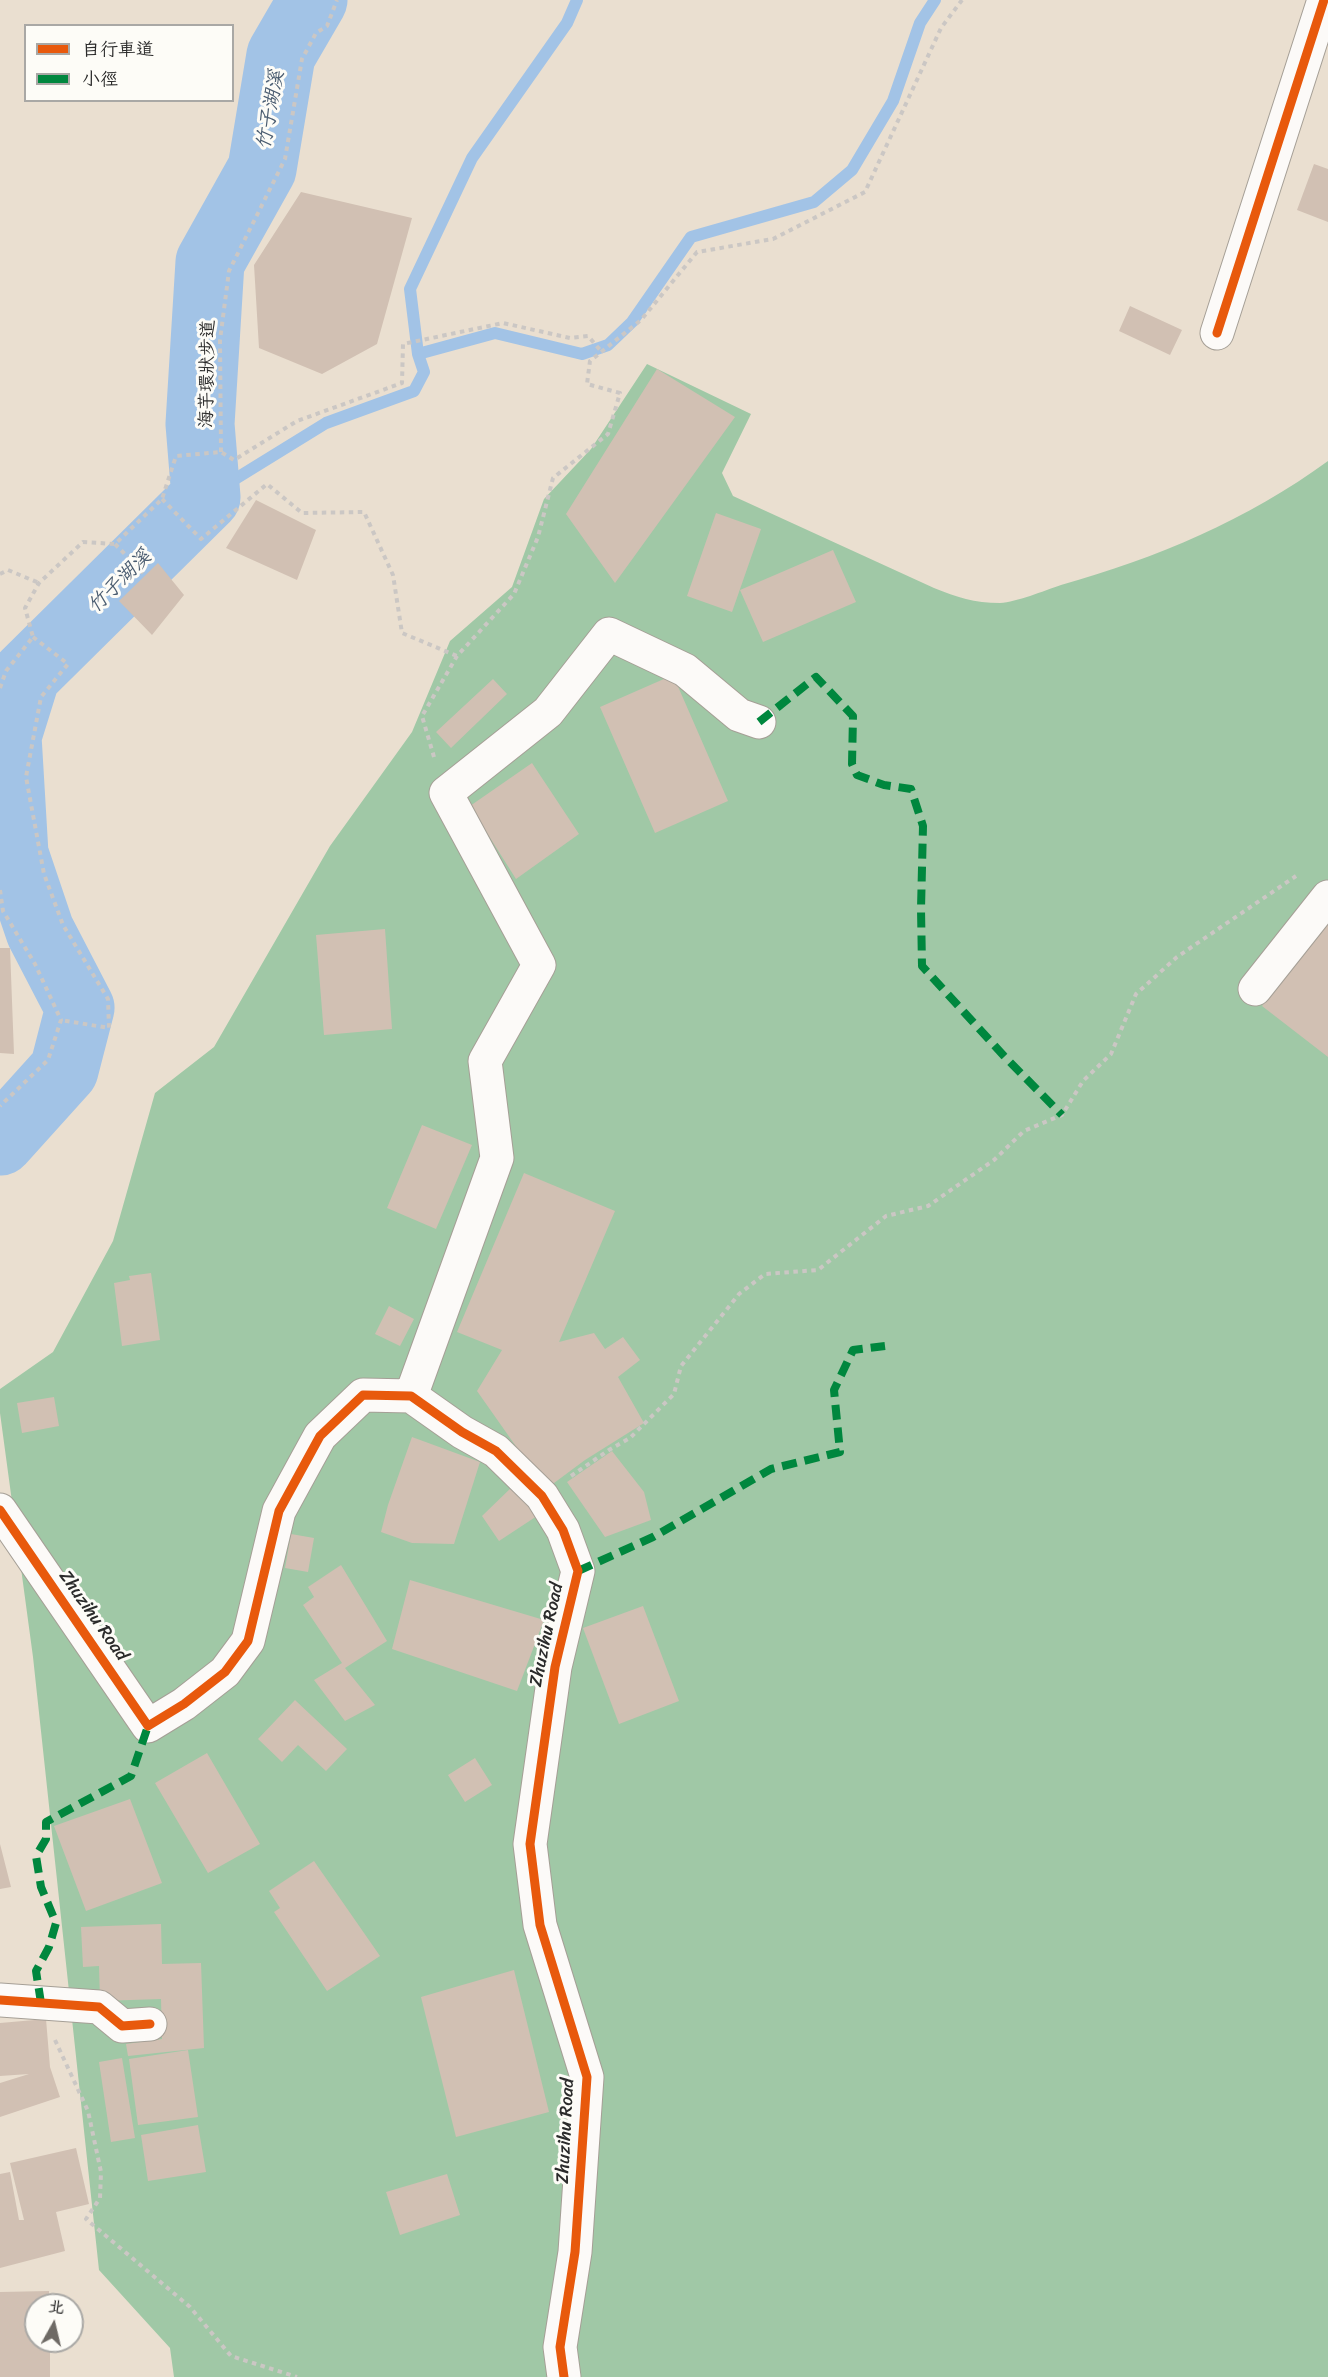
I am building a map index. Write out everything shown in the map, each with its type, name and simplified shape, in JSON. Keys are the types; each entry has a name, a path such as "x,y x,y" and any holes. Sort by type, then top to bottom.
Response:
{"street":[{"path":"1217,333 1324,0"},
{"path":"411,1396 496,1158 485,1061 539,965 446,793 548,712 609,634 685,670 739,715 759,722"},
{"path":"1255,989 1328,897"},
{"name":"Zhuzihu Road","path":"0,1510 148,1726 183,1704 225,1672 248,1641 279,1511 320,1436 363,1395 411,1396 462,1432 496,1451 543,1496 562,1530 578,1571 555,1667 530,1844 540,1925 587,2077 574,2252 560,2347 564,2377"},
{"path":"0,2000 99,2007 122,2026 150,2024"}],"path":[{"path":"446,793 422,716 457,656 514,594 538,537 553,478 608,434 620,393 586,384 590,361 641,320 697,252 773,239 865,192 941,28 962,0"},
{"path":"115,544 162,499 176,456 220,452 234,460 297,421 402,382 403,344 503,323 570,338 588,336 600,351"},
{"path":"162,499 201,539 267,484 302,513 364,512 393,575 402,633 457,656"},
{"path":"61,1020 109,1028 108,999 63,925 44,874 27,777 41,697 68,664 33,637 25,608 39,583 83,542 115,544 144,574"},
{"path":"0,574 8,570 39,583"},
{"path":"0,688 6,670 33,637"},
{"path":"543,1496 630,1438 674,1394 681,1366 739,1294 765,1274 818,1270 886,1216 928,1206 994,1160 1024,1131 1062,1115 1083,1081 1111,1054 1136,994 1177,957 1299,874"},
{"path":"0,890 3,911 35,964 61,1020 48,1060 0,1106"},
{"path":"41,2003 64,2062 88,2111 100,2181 100,2198 86,2218 190,2307 231,2356 297,2377"}],"green space":[{"path":"647,364 751,414 722,473 733,496 934,588 974,601 1007,602 1132,563 1233,519 1266,501 1328,461 1328,2377 174,2377 170,2348 99,2270 33,1657 0,1413 0,1389 53,1352 113,1241 155,1093 214,1047 330,846 412,732 450,641 512,587 544,499 591,449"}],"building":[{"path":"1314,164 1328,169 1328,222 1297,210"},
{"path":"301,192 412,218 377,344 322,374 259,348 254,265"},
{"path":"1130,306 1182,330 1170,355 1119,331"},
{"path":"657,369 735,417 615,583 566,514"},
{"path":"256,500 316,530 297,580 226,548"},
{"path":"716,513 761,529 732,612 687,596"},
{"path":"833,550 856,602 763,642 740,590"},
{"path":"158,563 184,595 152,635 119,601"},
{"path":"673,675 728,801 655,833 600,707"},
{"path":"493,679 507,694 451,748 436,732"},
{"path":"532,763 579,834 516,879 470,806"},
{"path":"1328,916 1328,1057 1262,1006"},
{"path":"385,929 392,1029 324,1035 316,935"},
{"path":"0,948 10,948 14,1054 0,1053"},
{"path":"422,1125 472,1145 436,1229 387,1208"},
{"path":"524,1173 615,1211 559,1342 594,1333 605,1349 623,1337 640,1360 618,1377 644,1423 585,1460 546,1489 477,1391 502,1350 457,1332"},
{"path":"151,1273 160,1340 122,1346 114,1283 130,1280 129,1276"},
{"path":"389,1306 414,1319 400,1346 375,1334"},
{"path":"54,1397 59,1426 22,1433 17,1403"},
{"path":"412,1437 480,1462 454,1544 412,1543 381,1532"},
{"path":"612,1451 644,1492 651,1520 605,1537 567,1482"},
{"path":"515,1484 537,1516 499,1541 482,1516"},
{"path":"291,1534 314,1538 308,1572 285,1568"},
{"path":"341,1565 387,1641 345,1668 375,1705 345,1721 314,1680 342,1663 303,1605 314,1597 308,1587"},
{"path":"410,1580 544,1620 517,1691 392,1649"},
{"path":"643,1606 679,1701 619,1724 583,1628"},
{"path":"295,1700 347,1749 326,1771 298,1745 282,1762 258,1739"},
{"path":"207,1753 260,1844 208,1873 155,1783"},
{"path":"475,1758 492,1785 465,1802 448,1775"},
{"path":"130,1799 162,1883 86,1911 54,1826"},
{"path":"0,1844 11,1887 0,1889"},
{"path":"314,1861 380,1956 327,1991 274,1912 280,1908 269,1891"},
{"path":"161,1924 162,1964 201,1963 204,2048 128,2056 126,2044 162,2039 161,1999 100,2001 99,1966 83,1967 81,1927"},
{"path":"514,1970 549,2112 456,2137 421,1997"},
{"path":"46,2019 50,2067 60,2097 0,2117 0,2083 29,2074 0,2076 0,2023"},
{"path":"188,2050 198,2117 138,2125 129,2059"},
{"path":"122,2058 135,2138 111,2142 99,2062"},
{"path":"198,2125 206,2172 148,2181 141,2135"},
{"path":"76,2148 89,2204 56,2212 65,2251 0,2268 0,2174 10,2172 19,2220 24,2220 10,2163"},
{"path":"447,2174 460,2215 400,2235 386,2192"},
{"path":"49,2291 49,2293 24,2293 24,2353 50,2353 50,2377 0,2377 0,2292"}],"waterway":[{"name":"竹子湖溪","path":"0,1141 64,1070 80,1008 40,931 14,854 7,736 26,675 206,497 200,424 210,262 262,169 281,55 313,0"},
{"path":"206,497 326,423 414,391 424,372 418,354 410,289 472,158 567,23 577,0"},
{"path":"418,354 495,333 582,354 608,345 632,322 691,237 814,202 852,170 893,101 920,23 935,0"}],"marked path":[{"path":"759,722 816,677 853,716 852,764 857,775 884,785 911,789 923,826 922,966 1004,1056 1062,1115"},
{"path":"578,1571 653,1537 771,1469 840,1452 834,1390 853,1350 885,1346"},
{"path":"41,2003 36,1971 49,1947 56,1923 41,1887 36,1856 46,1839 46,1822 131,1776 148,1726"}],"cycle path":[{"path":"1217,333 1324,0"},
{"path":"0,1510 148,1726 184,1704 225,1672 248,1641 279,1511 320,1436 363,1395 411,1396 462,1432 496,1451 542,1496 563,1530 578,1571 555,1667 530,1844 540,1925 587,2077 575,2252 560,2347 564,2377"},
{"path":"0,2000 99,2007 122,2026 150,2024"}]}
